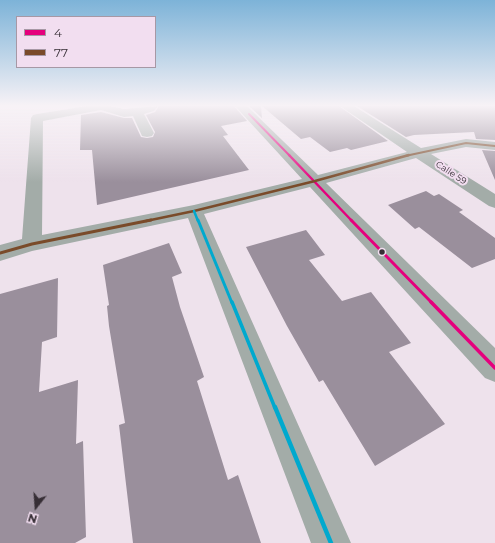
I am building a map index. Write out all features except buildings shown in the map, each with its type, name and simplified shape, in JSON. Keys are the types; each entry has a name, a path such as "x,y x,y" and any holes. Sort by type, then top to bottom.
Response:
{"street":[{"path":"32,244 36,131"},
{"path":"266,131 495,368"},
{"name":"Calle 59","path":"386,131 495,202"},
{"path":"0,253 32,244 194,211 315,182 418,152 466,143 495,146"},
{"path":"194,211 331,543"}],"transit line":[{"name":"4","path":"266,131 495,368"},
{"name":"77","path":"0,253 32,244 194,211 315,181 418,153 466,143 495,146"},
{"path":"194,211 331,543"}]}
